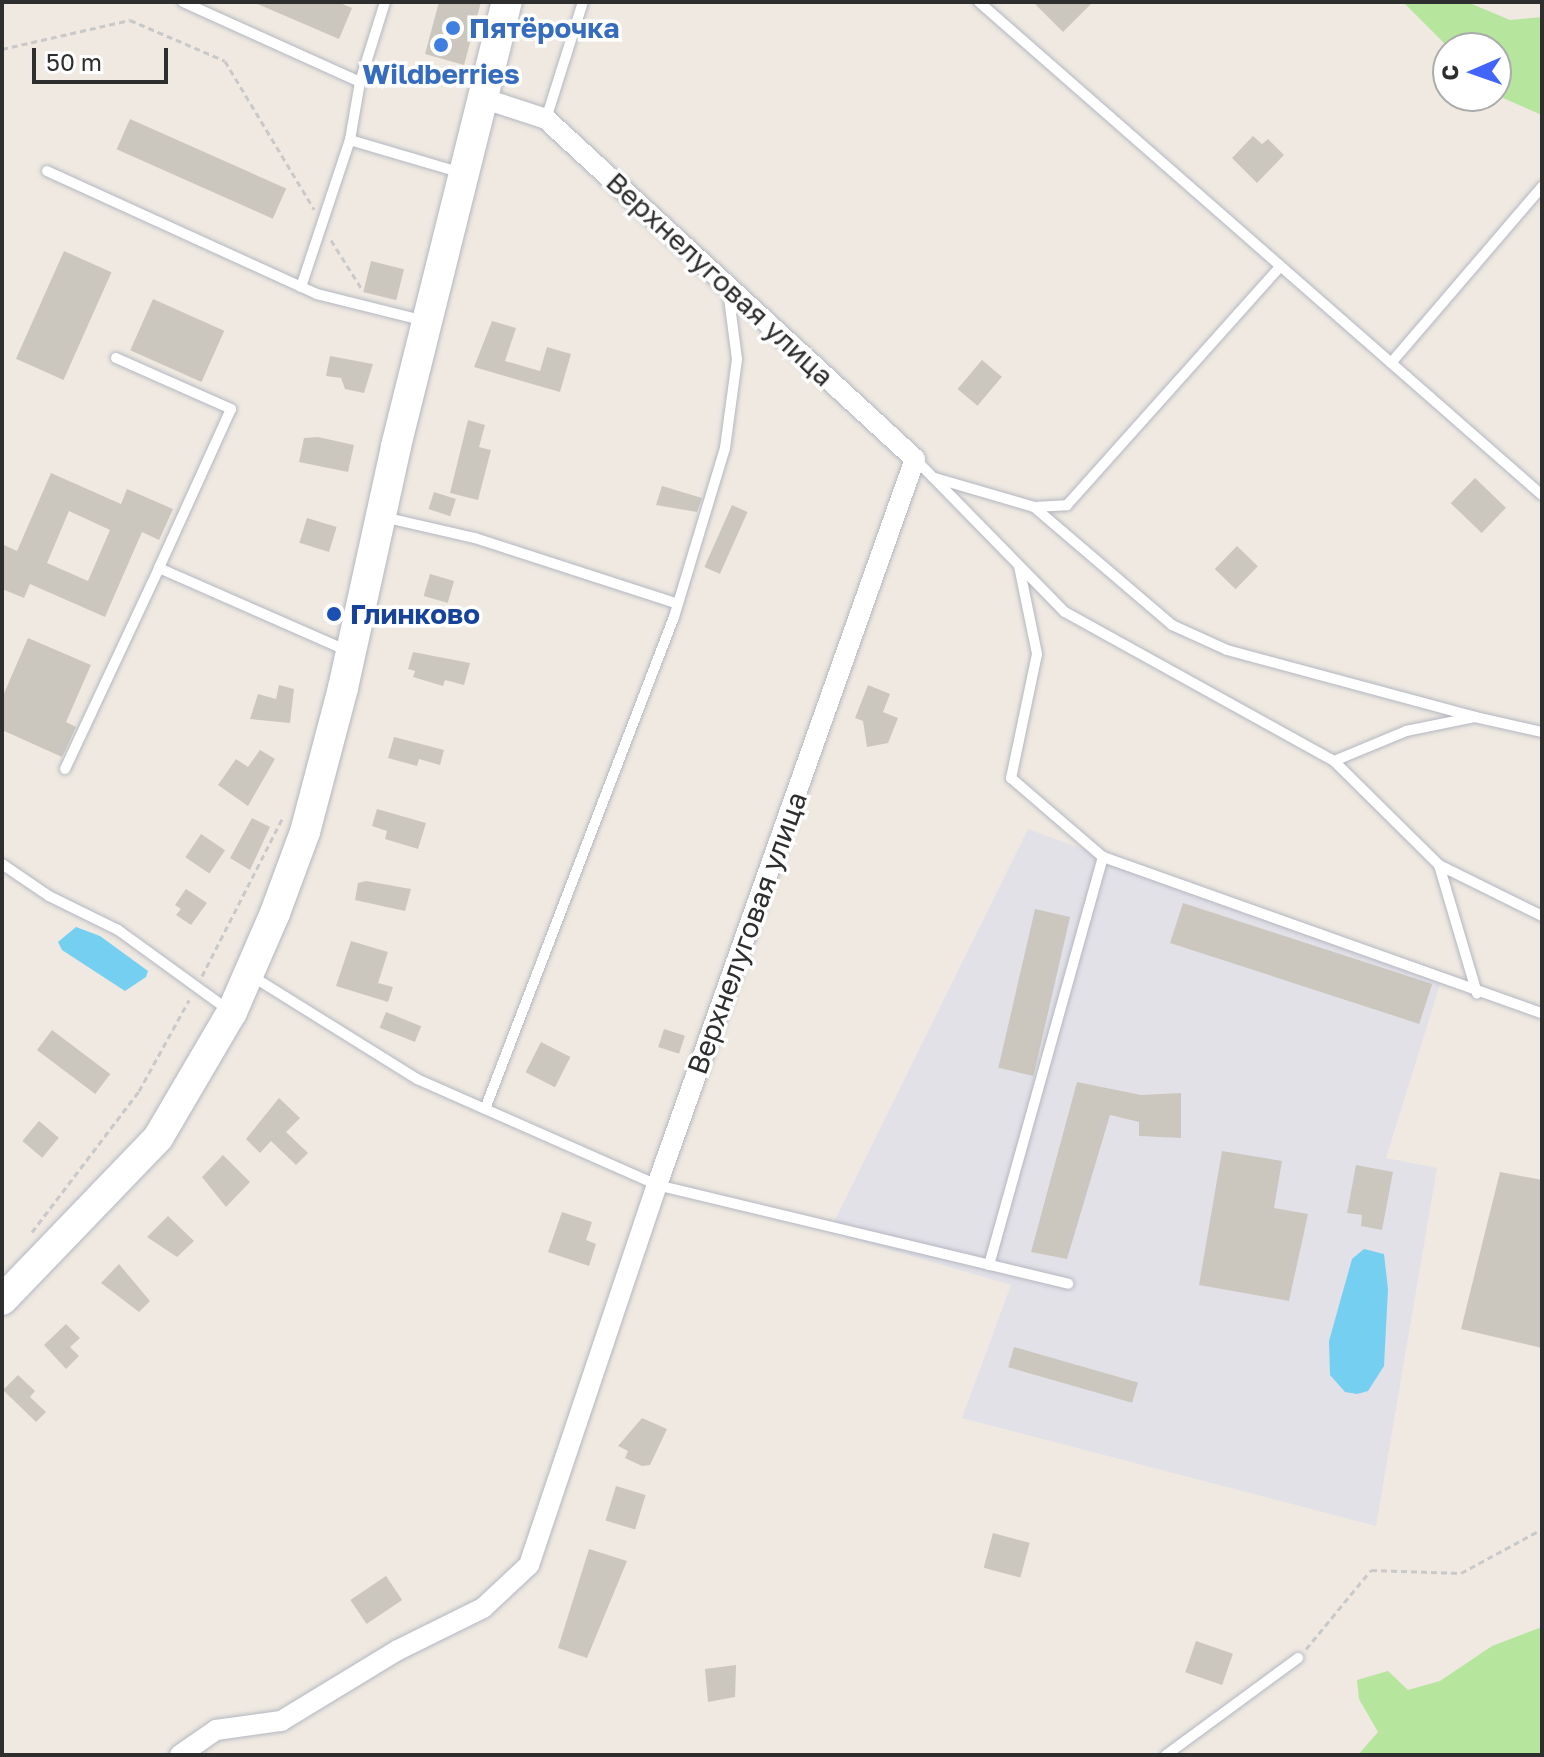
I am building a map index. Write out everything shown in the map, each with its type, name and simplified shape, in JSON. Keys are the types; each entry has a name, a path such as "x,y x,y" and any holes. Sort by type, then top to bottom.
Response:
{"main road":[{"path":"2,1300 158,1138 232,1012 305,832 507,2"}],"street":[{"name":"Верхнелуговая улица","path":"180,1755 216,1730 281,1721 396,1651 483,1608 529,1565 657,1185 915,459 546,119 482,98"}],"lane":[{"path":"183,2 360,82"},
{"path":"301,287 350,140 360,82 385,2"},
{"path":"546,119 583,2"},
{"path":"979,2 1542,495"},
{"path":"350,140 464,173"},
{"path":"47,171 301,287 427,322"},
{"path":"1391,363 1542,187"},
{"path":"933,477 1034,507 1067,505 1280,267"},
{"path":"485,1109 678,604 725,448 737,359 728,286"},
{"path":"65,769 231,409 116,358"},
{"path":"915,459 1065,612 1334,761 1439,865 1542,916"},
{"path":"1034,507 1172,625 1227,650 1542,732"},
{"path":"381,517 475,538 678,604"},
{"path":"1018,565 1037,654 1011,778 1103,857 1477,993 1542,1013"},
{"path":"159,568 350,651"},
{"path":"1334,761 1406,731 1475,717"},
{"path":"989,1265 1103,857"},
{"path":"2,864 49,896 118,930 232,1012"},
{"path":"1439,865 1477,993"},
{"path":"248,974 417,1079 657,1185 1068,1284"},
{"path":"1166,1755 1298,1658"}],"path":[{"path":"2,49 130,20 225,61 373,308"},
{"path":"31,1233 139,1091 197,987 286,812"},
{"path":"1298,1658 1371,1570 1461,1573 1542,1529"}],"shaded area":[{"path":"1028,829 1441,981 1386,1158 1437,1168 1376,1526 962,1418 1011,1285 829,1232"}],"green space":[{"path":"1403,2 1467,2 1510,20 1542,17 1542,115 1512,102 1512,32 1433,32"},
{"path":"1542,1627 1542,1755 1358,1755 1378,1732 1359,1699 1357,1680 1388,1671 1408,1690 1440,1681 1492,1646"}],"water":[{"path":"76,927 100,936 148,971 146,977 125,991 62,950 58,942"},
{"path":"1364,1249 1384,1254 1388,1289 1384,1366 1368,1391 1357,1394 1345,1392 1330,1375 1329,1341 1352,1259"}],"building":[{"path":"253,2 338,2 352,8 339,39"},
{"name":"Пятёрочка","path":"439,2 481,2 464,65 425,54"},
{"path":"1033,2 1093,2 1063,32"},
{"path":"130,119 286,189 273,219 117,149"},
{"path":"1253,136 1262,144 1268,139 1284,155 1257,183 1232,158"},
{"path":"64,251 112,272 64,380 16,359"},
{"path":"371,261 404,269 396,300 363,292"},
{"path":"153,299 224,331 201,382 130,350"},
{"path":"492,321 516,328 505,361 540,371 547,347 571,354 560,392 474,367"},
{"path":"330,356 373,364 364,393 345,389 341,378 326,376"},
{"path":"982,360 1002,377 977,406 958,389"},
{"path":"468,420 485,425 479,447 491,450 478,500 450,493"},
{"path":"318,437 354,445 348,472 299,462 304,438"},
{"path":"51,473 121,504 127,489 173,509 159,540 142,532 105,617 30,584 24,598 2,589 2,544 17,551","holes":["69,511 110,530 88,581 47,563"]},
{"path":"1475,478 1506,508 1482,533 1451,503"},
{"path":"662,486 702,498 697,512 656,505"},
{"path":"434,492 456,499 450,516 428,509"},
{"path":"732,505 748,512 720,574 704,567"},
{"path":"307,518 337,527 329,552 299,543"},
{"path":"1237,546 1258,566 1236,589 1215,569"},
{"path":"430,574 454,581 448,603 424,596"},
{"path":"28,638 91,665 66,722 76,727 62,757 2,730 2,698"},
{"path":"413,652 470,663 464,685 445,680 443,686 413,677 415,671 408,669"},
{"path":"279,685 294,689 290,723 250,719 258,694 276,699"},
{"path":"868,685 890,694 883,712 898,718 888,743 867,747 863,721 855,718"},
{"path":"394,737 444,750 440,765 419,759 417,766 388,758"},
{"path":"260,750 275,759 248,806 218,785 236,759 248,767"},
{"path":"377,809 426,823 418,849 385,839 387,831 372,826"},
{"path":"252,818 270,827 250,870 230,858"},
{"path":"201,834 225,850 209,873 185,857"},
{"path":"366,881 411,889 405,911 355,900 358,883"},
{"path":"186,889 207,903 191,925 176,915 181,909 175,905"},
{"path":"1183,903 1432,984 1419,1024 1170,943"},
{"path":"1035,909 1070,917 1033,1076 998,1068"},
{"path":"351,941 388,952 378,983 393,987 388,1002 336,986"},
{"path":"386,1012 421,1026 415,1042 380,1028"},
{"path":"664,1029 685,1036 679,1054 658,1047"},
{"path":"52,1030 110,1074 95,1094 37,1050"},
{"path":"541,1042 570,1057 555,1087 526,1072"},
{"path":"1077,1082 1141,1095 1181,1093 1181,1138 1139,1136 1139,1122 1110,1115 1067,1259 1031,1252"},
{"path":"279,1098 300,1118 286,1132 308,1153 296,1165 271,1141 260,1153 246,1139"},
{"path":"39,1121 59,1138 42,1158 22,1141"},
{"path":"1222,1151 1282,1161 1274,1208 1308,1214 1289,1301 1199,1285"},
{"path":"223,1155 250,1182 226,1207 202,1177"},
{"path":"1356,1165 1393,1172 1382,1230 1361,1226 1362,1215 1347,1213"},
{"path":"1500,1172 1542,1180 1542,1348 1461,1329"},
{"path":"562,1212 592,1222 586,1240 596,1244 589,1266 548,1252"},
{"path":"168,1216 194,1241 177,1257 147,1237"},
{"path":"119,1264 150,1301 139,1312 101,1283"},
{"path":"66,1324 80,1338 70,1347 79,1356 66,1369 44,1345"},
{"path":"1014,1347 1138,1383 1132,1403 1008,1367"},
{"path":"18,1375 35,1391 30,1397 46,1412 36,1422 3,1390"},
{"path":"642,1418 667,1429 650,1465 642,1466 625,1458 628,1451 618,1446"},
{"path":"616,1486 646,1495 635,1529 605,1520"},
{"path":"993,1533 1030,1543 1020,1578 984,1568"},
{"path":"589,1549 627,1561 587,1658 558,1648"},
{"path":"386,1576 402,1600 367,1624 350,1600"},
{"path":"1196,1641 1233,1654 1222,1685 1185,1672"},
{"path":"736,1665 735,1697 708,1702 705,1669"}],"place":[{"name":"Пятёрочка","path":"453,28"},
{"name":"Wildberries","path":"441,45"},
{"name":"Глинково","path":"334,614"}]}
